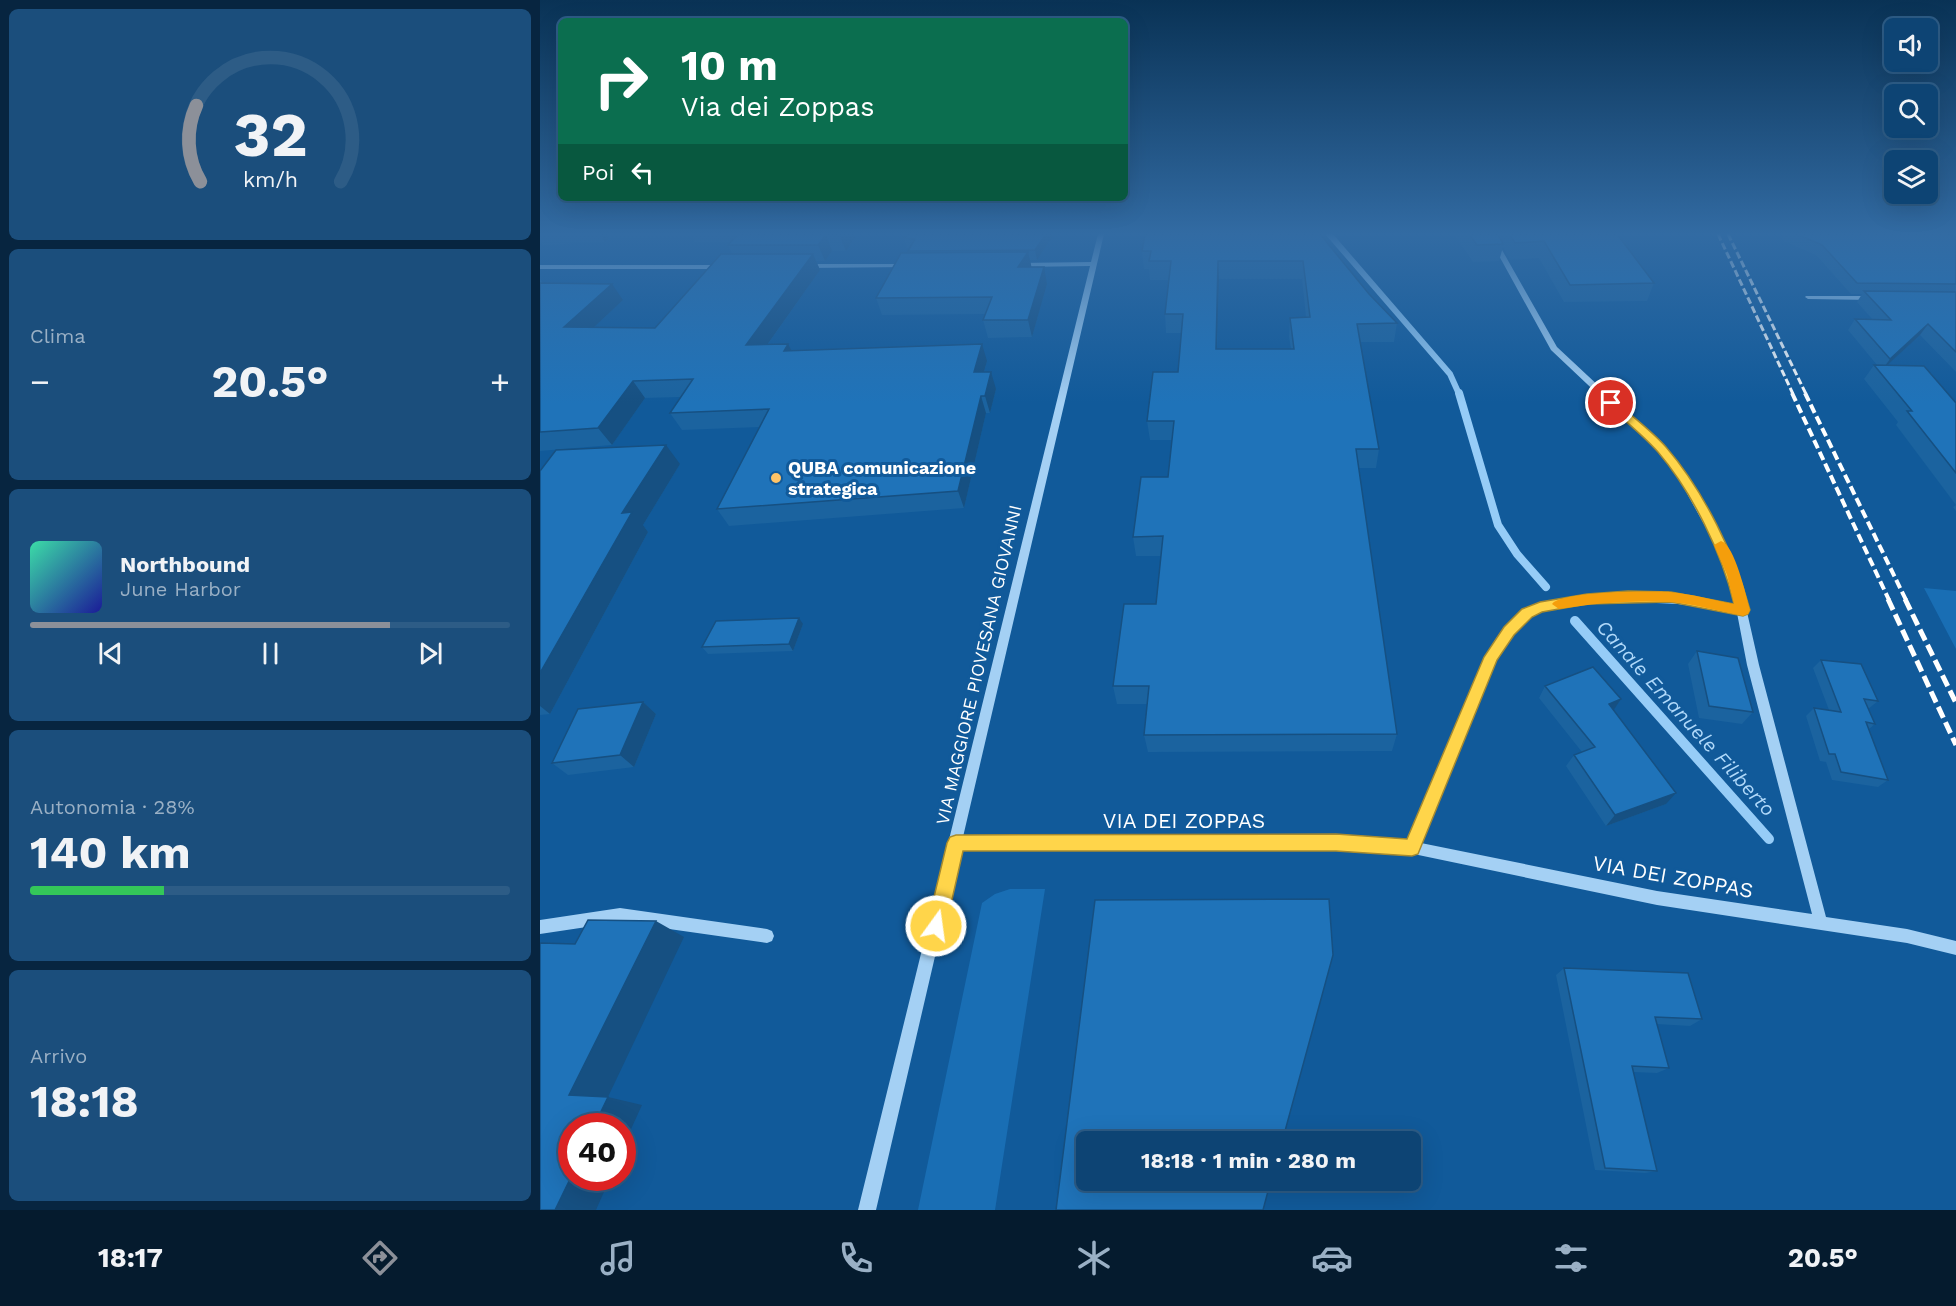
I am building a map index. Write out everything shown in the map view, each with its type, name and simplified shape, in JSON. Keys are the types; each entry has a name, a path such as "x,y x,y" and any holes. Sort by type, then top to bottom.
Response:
{"street":[{"name":"VIA MAGGIORE PIOVESANA GIOVANNI","path":"867,1210 1088,290"},
{"path":"1522,290 1560,357 1661,449 1683,478 1725,553 1734,575 1756,676 1821,923"},
{"path":"1808,297 1876,298"},
{"path":"1412,848 1491,657 1509,631 1527,613 1540,607 1587,599 1628,597 1671,597 1743,610"},
{"name":"VIA DEI ZOPPAS","path":"956,843 1336,843 1412,848 1657,898 1907,936 1956,948"},
{"path":"540,927 620,915 767,936"}],"shaded area":[{"path":"1924,588 1956,591 1956,649"},
{"path":"1010,889 1045,889 995,1210 918,1210 982,903 995,894"}],"building":[{"path":"540,290 605,290 564,327 655,328 688,290 786,290 746,345 788,344 784,351 982,344 974,372 991,372 985,396 981,396 958,491 717,509 769,409 670,413 693,379 633,381 598,428 540,432"},
{"path":"880,290 1037,290 1028,320 983,320 992,297 876,298"},
{"path":"1168,290 1217,290 1216,349 1294,349 1290,318 1310,317 1307,290 1366,290 1397,323 1357,324 1379,449 1356,449 1397,734 1144,735 1149,686 1113,686 1124,604 1156,604 1163,536 1133,537 1141,477 1168,477 1174,421 1147,421 1153,372 1178,372 1183,314 1165,314"},
{"path":"1864,291 1956,292 1956,352 1928,324 1890,359 1855,319 1891,320"},
{"path":"1874,365 1924,366 1956,403 1956,473 1907,411 1912,411"},
{"path":"666,445 622,513 632,512 540,673 540,471 556,450"},
{"path":"799,618 789,644 702,647 716,621"},
{"path":"1697,651 1738,658 1753,712 1709,706"},
{"path":"1821,660 1861,664 1878,701 1864,699 1875,724 1866,722 1888,780 1841,772 1835,754 1829,754 1814,708 1841,712"},
{"path":"1593,667 1621,699 1609,704 1676,793 1615,815 1574,755 1595,747 1545,686"},
{"path":"643,702 620,755 552,763 578,709"},
{"path":"1329,899 1333,955 1285,1131 1076,1131 1076,1191 1268,1191 1263,1210 1056,1210 1095,900"},
{"path":"588,920 656,921 569,1095 608,1097 600,1113 558,1113 558,1191 564,1191 555,1210 540,1210 540,943 575,944"},
{"path":"1564,968 1688,973 1702,1019 1655,1017 1669,1068 1632,1066 1657,1171 1605,1168"}],"waterway":[{"name":"Canale Emanuele Filiberto","path":"1378,290 1450,374 1459,394"},
{"name":"Canale Emanuele Filiberto","path":"1459,393 1498,525 1517,554 1546,587"},
{"name":"Canale Emanuele Filiberto","path":"1575,621 1769,839"}],"railway":[{"path":"1744,290 1793,394"},
{"path":"1756,290 1806,394"},
{"path":"1792,393 1889,600"},
{"path":"1805,393 1906,600"},
{"path":"1888,599 1956,745"},
{"path":"1905,599 1956,703"}],"slow traffic":[{"path":"1559,604 1587,599 1671,597 1743,610 1734,575 1721,545"}],"place":[{"name":"QUBA comunicazione strategica","path":"776,478"}],"route":[{"path":"936,926 956,843 1336,843 1412,848 1491,657 1509,631 1527,613 1540,607 1587,599 1628,597 1671,597 1743,610 1734,575 1725,553 1683,478 1661,449 1611,403"}]}
